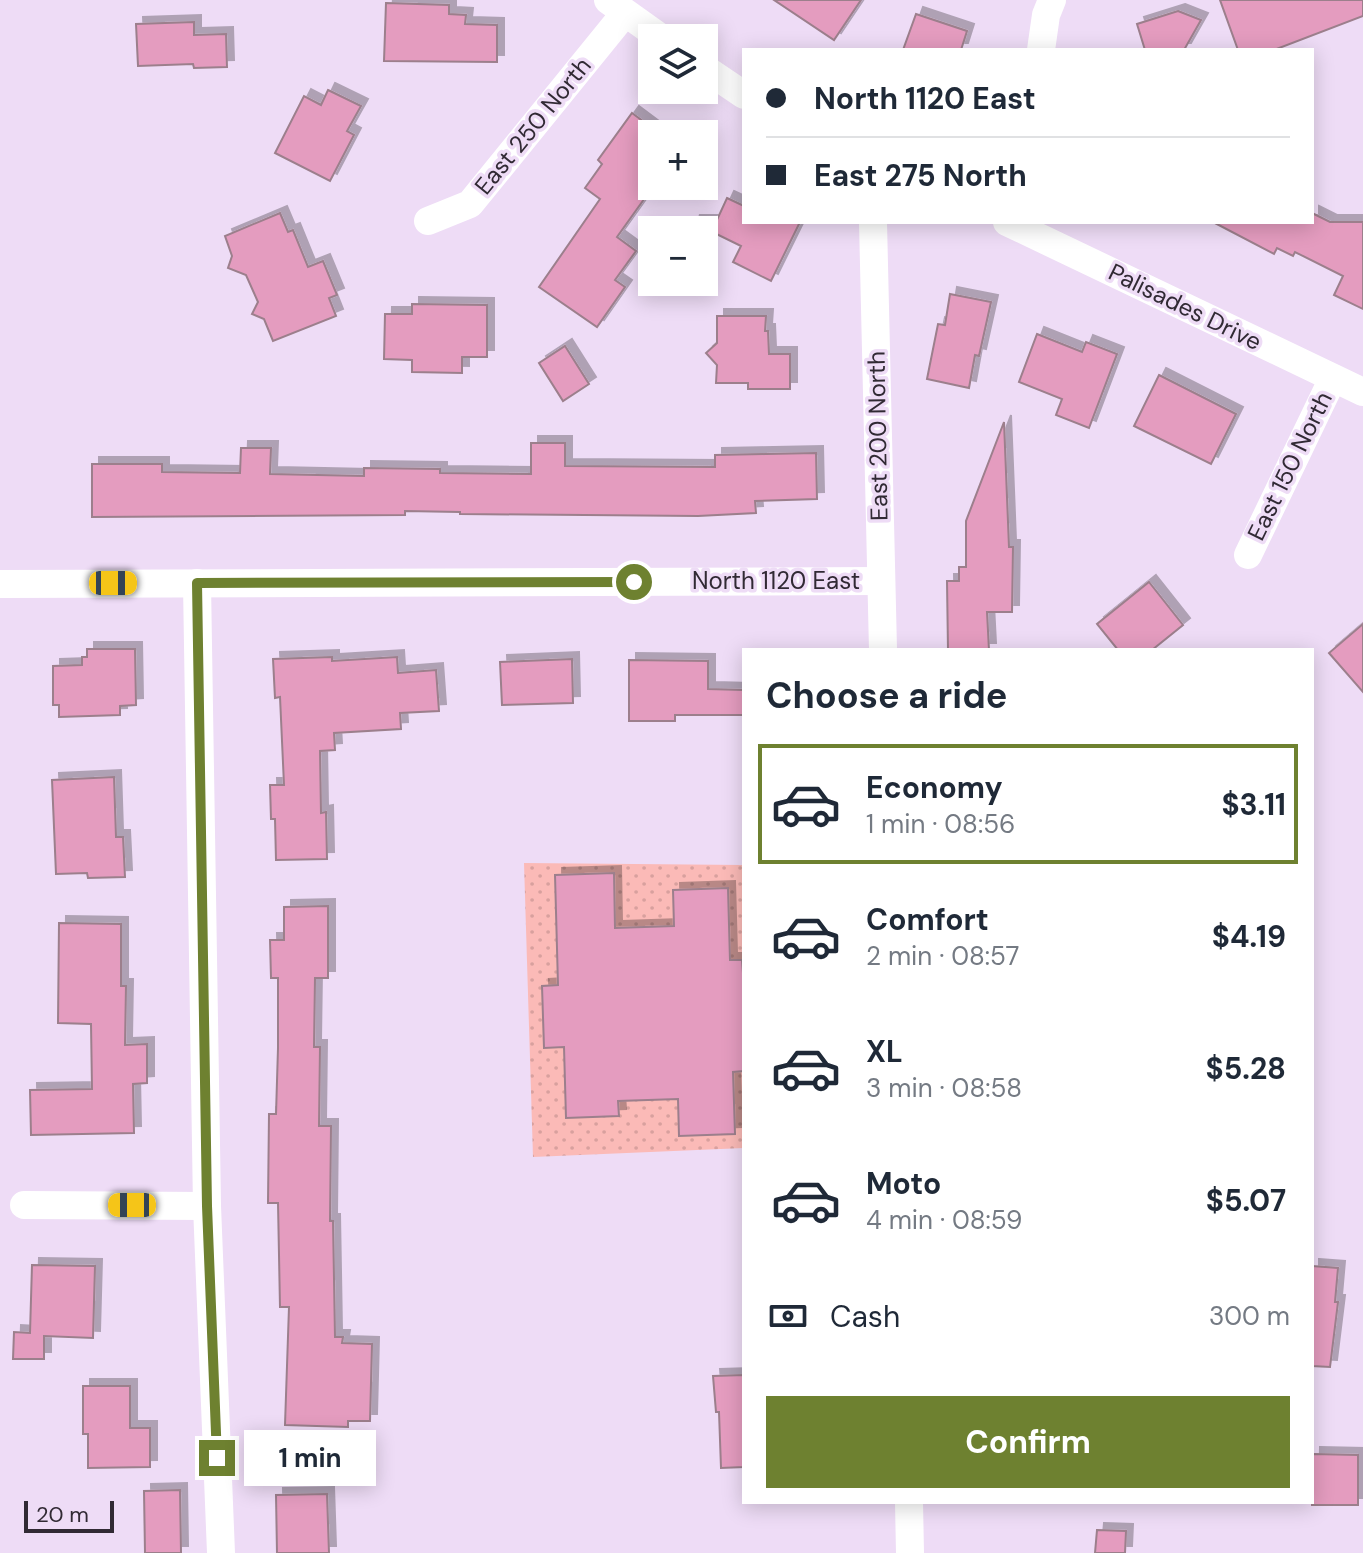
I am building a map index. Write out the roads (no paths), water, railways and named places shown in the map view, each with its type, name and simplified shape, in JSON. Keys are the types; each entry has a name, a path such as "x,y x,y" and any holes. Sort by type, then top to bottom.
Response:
{"street":[{"path":"1041,48 1046,15 1052,0"},
{"path":"616,6 641,24"},
{"name":"East 250 North","path":"428,221 470,204 616,6"},
{"path":"718,77 742,94"},
{"name":"East 200 North","path":"873,224 883,648"},
{"name":"Palisades Drive","path":"1011,224 1363,392"},
{"name":"East 150 North","path":"1248,555 1333,378"},
{"name":"North 1120 East","path":"0,584 881,581"},
{"path":"197,583 207,1206 221,1553"},
{"path":"24,1205 207,1206"},
{"path":"909,1504 910,1553"}]}
